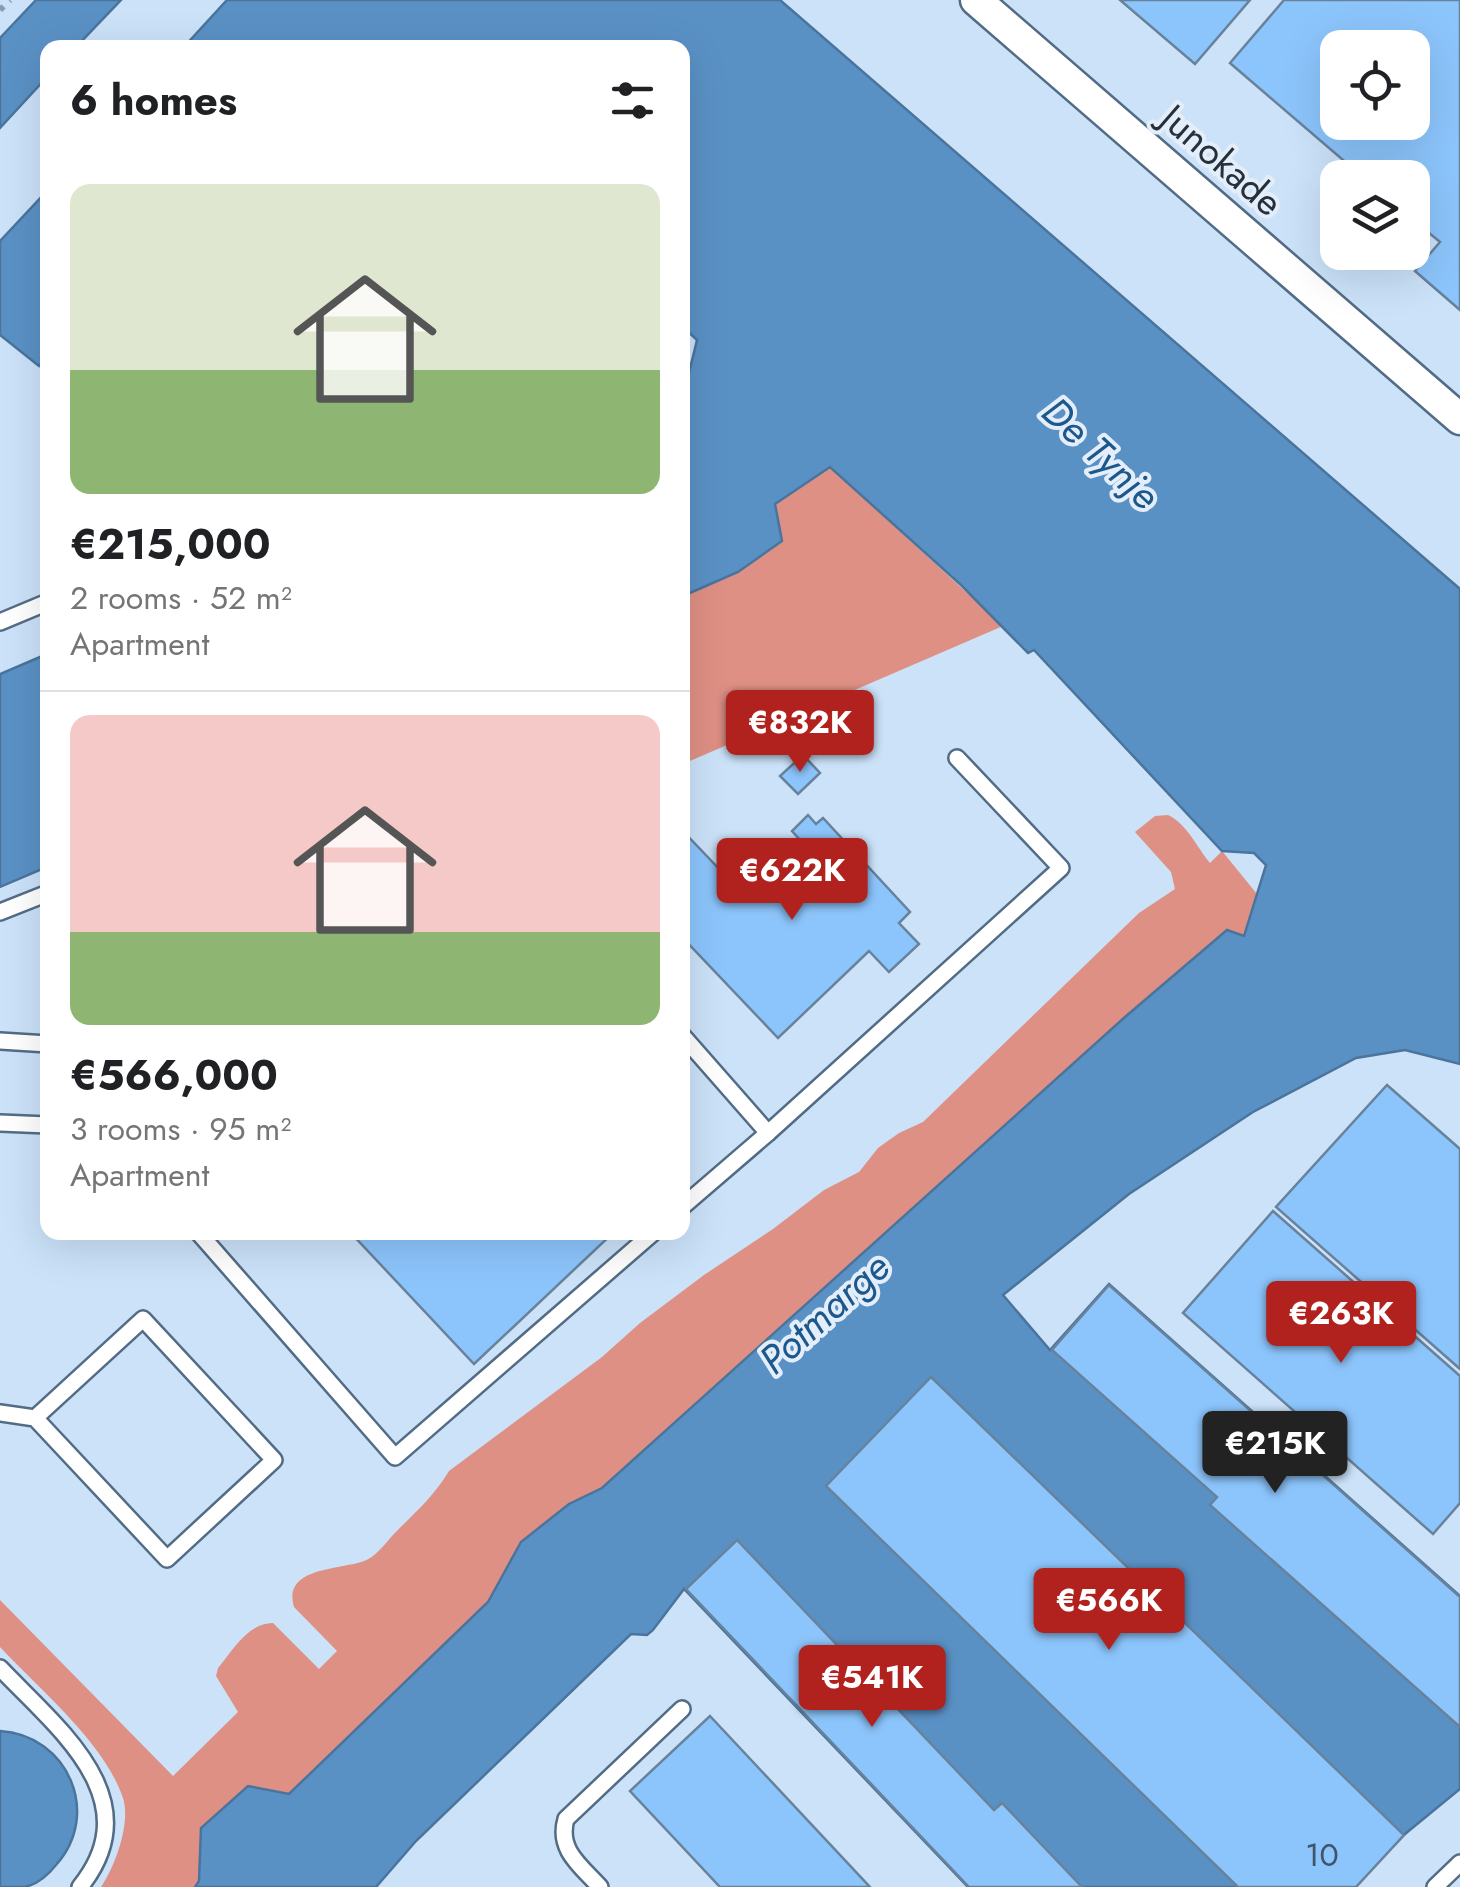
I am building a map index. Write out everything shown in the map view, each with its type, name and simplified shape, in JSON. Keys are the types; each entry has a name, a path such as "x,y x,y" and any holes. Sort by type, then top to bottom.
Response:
{"street":[{"name":"Junokade","path":"976,0 1460,419"}],"lane":[{"path":"0,622 40,605"},
{"path":"690,1201 1061,868 957,758"},
{"path":"0,912 40,896"},
{"path":"0,1041 40,1044"},
{"path":"690,1044 768,1134"},
{"path":"0,1123 40,1125"},
{"path":"205,1240 396,1457 645,1240"},
{"path":"0,1413 35,1418 167,1560 274,1460 143,1318 35,1418"},
{"path":"0,1668 81,1754 97,1780 106,1818 100,1855 80,1887"},
{"path":"600,1887 567,1851 562,1833 566,1819 682,1709"},
{"path":"1436,1887 1460,1863"}],"path":[{"path":"0,10 10,0"}],"shaded area":[{"path":"830,467 1003,626 690,761 690,593 738,572 775,504"},
{"path":"1168,815 1186,830 1210,863 1222,851 1257,894 1244,936 1227,930 1125,1017 602,1488 569,1504 521,1542 488,1602 289,1795 248,1786 201,1829 199,1882 195,1887 101,1887 120,1844 125,1820 123,1798 114,1777 86,1737 0,1647 0,1600 173,1776 238,1712 216,1676 218,1668 249,1632 273,1623 319,1669 337,1651 294,1607 293,1593 298,1583 320,1571 373,1556 430,1498 449,1471 704,1275 824,1190 859,1172 878,1148 899,1133 923,1122 1139,913 1175,889 1171,872 1135,832 1155,816"}],"water":[{"path":"36,0 121,0 83,40 40,40 40,85 0,128 0,38"},
{"path":"227,0 780,0 1460,589 1460,1064 1405,1050 1356,1058 1253,1112 1129,1194 1003,1295 1050,1350 1109,1284 1460,1596 1460,1789 1405,1834 1354,1887 968,1887 684,1589 653,1630 647,1635 631,1634 416,1841 376,1887 195,1887 199,1881 201,1828 248,1786 289,1794 488,1602 521,1542 569,1504 602,1488 1125,1017 1227,930 1244,936 1266,865 1254,853 1222,851 1034,650 1028,653 961,585 830,467 775,504 782,541 738,572 690,593 690,369 697,340 690,334 690,40 190,40"},
{"path":"40,198 39,366 0,335 0,241"},
{"path":"40,657 40,870 0,887 0,674"},
{"path":"0,1731 24,1736 44,1746 71,1780 76,1801 70,1845 49,1872 24,1887 0,1887"}],"building":[{"path":"1120,0 1250,0 1195,64"},
{"path":"1284,0 1460,0 1460,310 1415,271 1430,270 1430,254 1440,242 1430,234 1430,160 1343,160 1230,63"},
{"path":"803,755 820,773 798,794 780,776"},
{"path":"808,815 816,824 823,818 910,912 899,923 919,944 889,972 869,951 778,1038 690,945 690,838 743,894 800,840 792,831"},
{"path":"1387,1085 1460,1149 1460,1369 1276,1207"},
{"path":"1273,1211 1460,1376 1460,1503 1433,1534 1183,1313"},
{"path":"358,1240 606,1240 474,1364"},
{"path":"1109,1285 1460,1597 1460,1727 1210,1505 1217,1497 1052,1350"},
{"path":"931,1377 1404,1835 1356,1887 1238,1887 826,1486"},
{"path":"737,1540 994,1810 1002,1803 1082,1887 969,1887 686,1589"},
{"path":"710,1716 870,1887 720,1887 630,1791"}],"water label":[{"name":"De Tynje","path":"1101,453"},
{"name":"Potmarge","path":"824,1313"}]}
